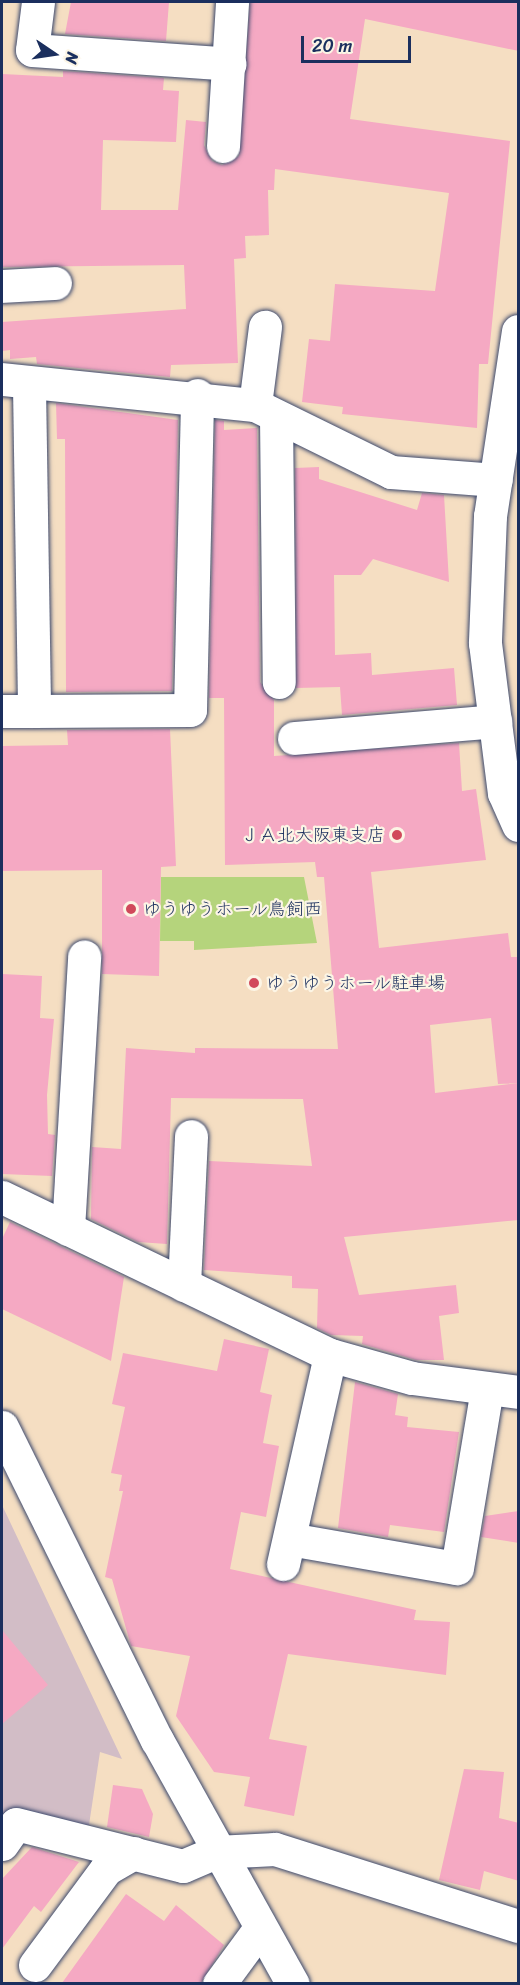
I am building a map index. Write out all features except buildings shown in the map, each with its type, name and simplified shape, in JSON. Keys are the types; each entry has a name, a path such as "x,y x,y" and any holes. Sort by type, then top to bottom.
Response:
{"street":[{"path":"38,2 32,50 230,64"},
{"path":"223,146 230,64 232,2"},
{"path":"2,286 55,283"},
{"path":"265,327 266,411 279,682"},
{"path":"519,331 515,377 496,480 485,643 504,793 519,825"},
{"path":"34,711 15,382 197,395 266,411 391,472 496,480"},
{"path":"2,711 190,710 197,395"},
{"path":"294,738 495,722"},
{"path":"68,1229 84,956"},
{"path":"184,1285 191,1136"},
{"path":"2,1197 330,1355 412,1378 503,1390 457,1568 286,1552 330,1355"},
{"path":"2,1427 216,1852 258,1931 292,1983"},
{"path":"2,1844 16,1824 183,1866 216,1852 275,1849 519,1926"},
{"path":"35,1965 106,1869 134,1853"},
{"path":"219,1983 258,1931"}],"shaded area":[{"path":"2,1505 122,1759 100,1752 89,1825 2,1837"}],"green space":[{"path":"161,877 304,877 317,943 194,950 194,941 160,941"}],"place":[{"name":"ＪＡ北大阪東支店","path":"397,835"},
{"name":"ゆうゆうホール鳥飼西","path":"131,909"},
{"name":"ゆうゆうホール駐車場","path":"254,983"}]}
